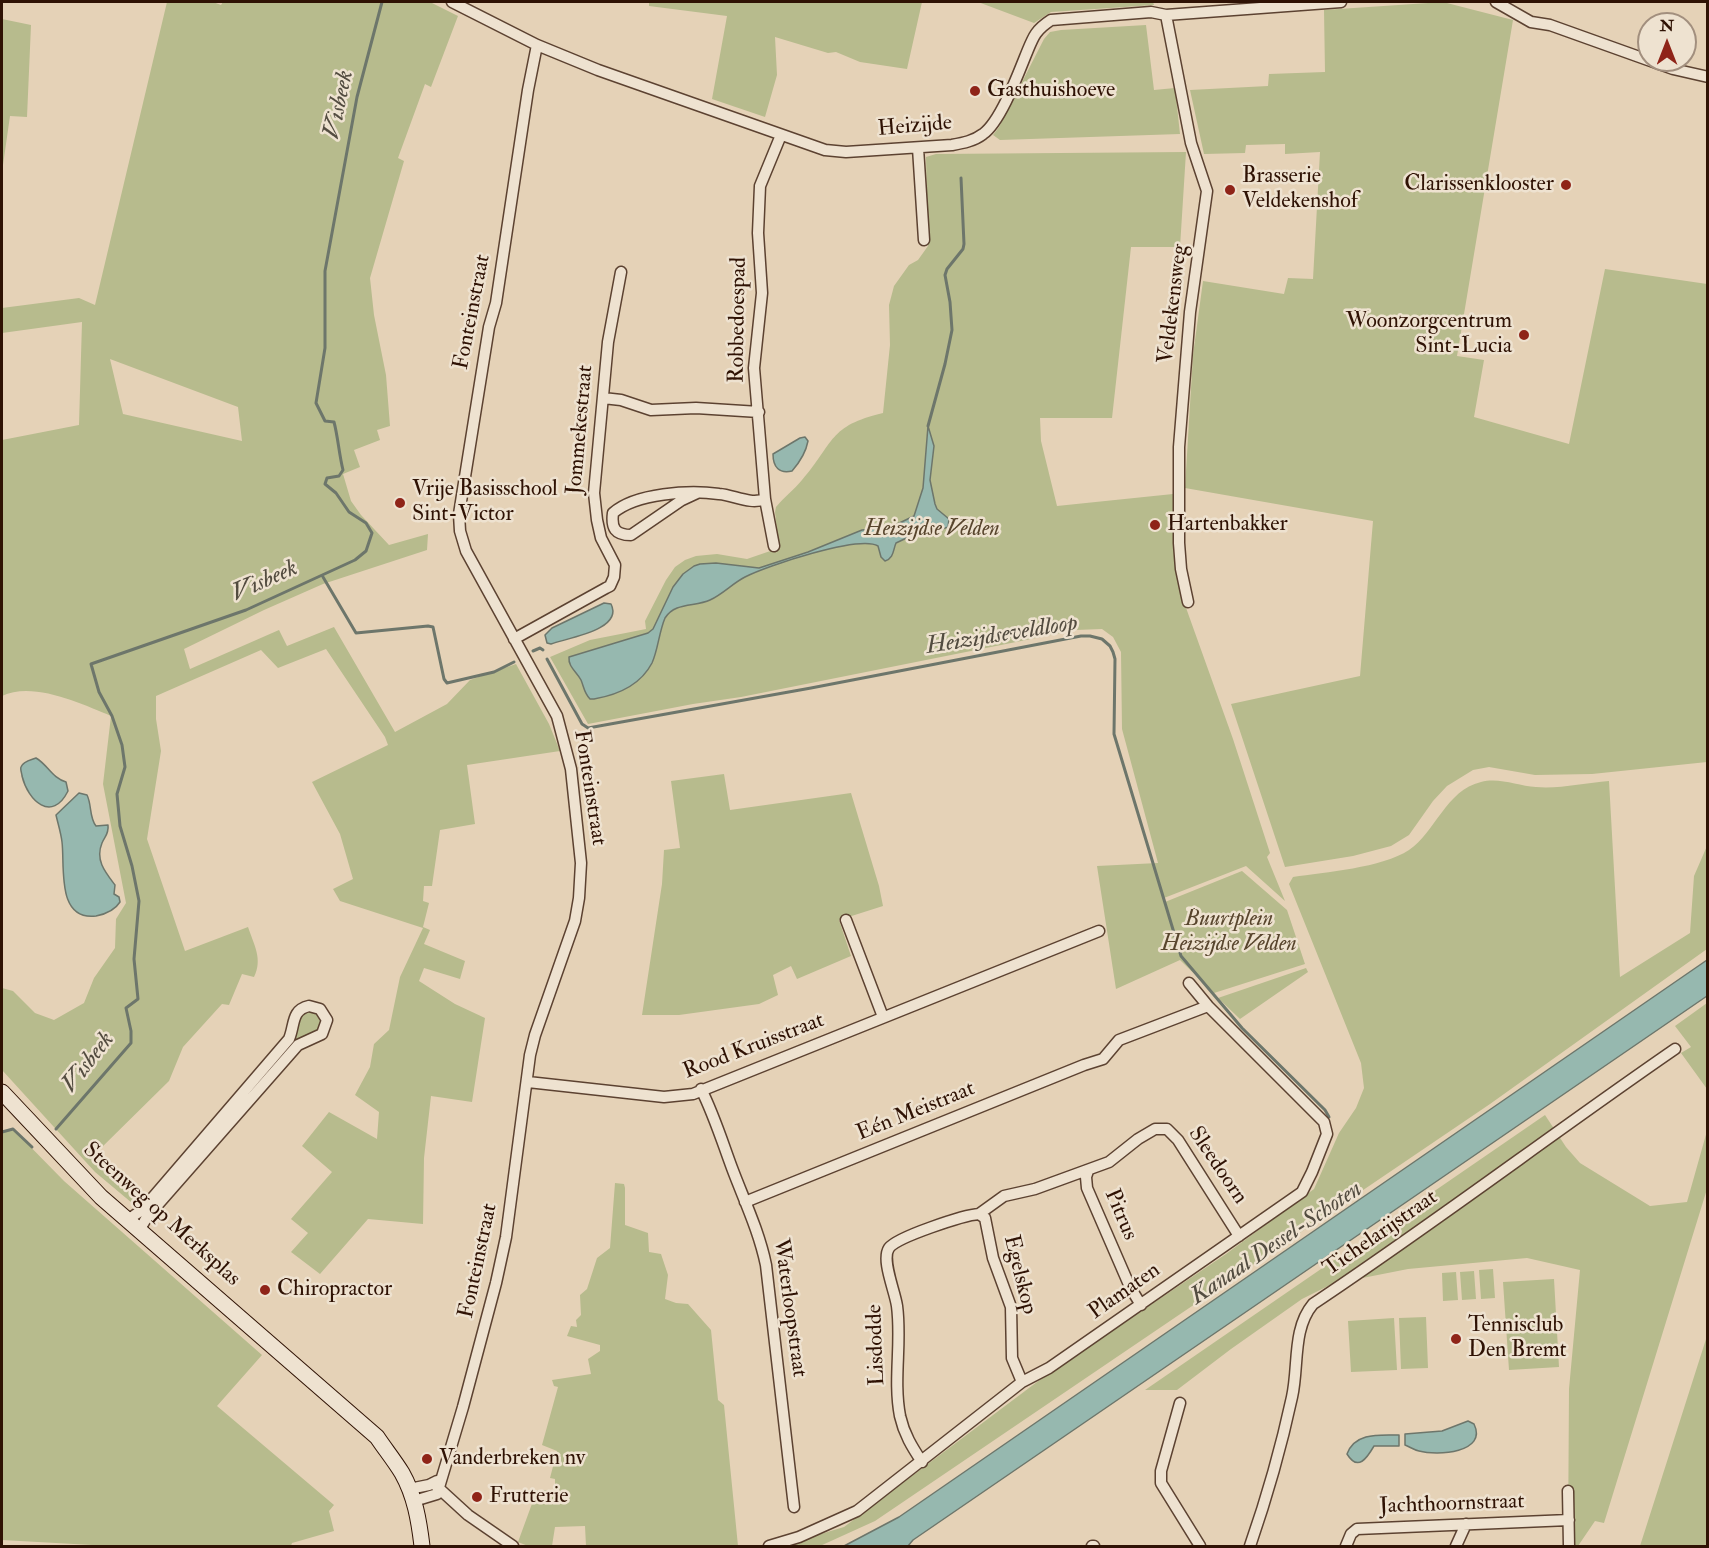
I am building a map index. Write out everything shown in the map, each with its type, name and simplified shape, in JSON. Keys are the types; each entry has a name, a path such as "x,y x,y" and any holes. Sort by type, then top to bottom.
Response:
{"street":[{"name":"Heizijde","path":"452,2 537,45 598,70 825,150 846,152 918,148 961,143 976,138 988,130 998,114 1017,78 1038,29 1051,20 1151,12 1166,15 1341,2"},
{"path":"1496,2 1530,22 1550,25 1673,69 1707,77"},
{"name":"Veldekensweg","path":"1166,15 1191,143 1207,190 1190,312 1179,447 1179,543 1181,569 1188,602"},
{"name":"Fonteinstraat","path":"426,1489 493,1297 506,1237 535,1035 575,921 581,882 571,770 563,733 557,716 466,552 460,531 459,514 489,327 496,303 528,90 537,45"},
{"name":"Robbedoespad","path":"774,546 765,499 754,368 762,293 758,233 760,186 782,135"},
{"path":"918,148 924,240"},
{"name":"Jommekestraat","path":"514,639 606,588 614,577 615,565 602,538 594,506 594,478 600,445 608,342 621,272"},
{"path":"603,398 621,400 651,410 696,408 759,412"},
{"path":"697,493 682,500 631,535 614,530 613,513 622,505 663,495 697,493 718,494 759,502 765,499"},
{"path":"846,920 883,1017"},
{"name":"Rood Kruisstraat","path":"528,1082 664,1097 693,1094 1099,931"},
{"name":"Plamaten","path":"769,1546 799,1537 857,1511 1022,1383 1049,1368 1141,1305 1302,1191 1312,1172 1327,1129 1318,1116 1208,1006 1190,983"},
{"path":"309,1006 320,1009 327,1020 322,1034 298,1045 147,1217 134,1224 140,1211 289,1039 297,1011 309,1006"},
{"name":"Eén Meistraat","path":"745,1202 1103,1059 1119,1040 1208,1006"},
{"name":"Tichelarijstraat","path":"1250,1546 1270,1488 1294,1389 1299,1333 1313,1304 1412,1238 1593,1105 1675,1049"},
{"name":"Waterloopstraat","path":"701,1089 760,1237 766,1265 794,1508"},
{"name":"Steenweg op Merksplas","path":"2,1092 101,1197 377,1437 387,1442 426,1489 430,1546"},
{"name":"Sleedoorn","path":"1155,1129 1167,1129 1179,1140 1239,1236"},
{"name":"Pitrus","path":"979,1214 1004,1196 1035,1190 1109,1162 1155,1129"},
{"name":"Pitrus","path":"1088,1170 1087,1188 1130,1287 1141,1305"},
{"name":"Egelskop","path":"979,1214 985,1218 993,1258 1011,1307 1012,1358 1022,1383"},
{"name":"Lisdodde","path":"922,1461 906,1435 899,1411 896,1375 898,1320 886,1256 897,1241 957,1218 979,1214"},
{"path":"1180,1403 1161,1471 1161,1483 1200,1546"},
{"path":"426,1489 513,1546"},
{"name":"Steenweg op Merksplas","path":"422,1546 426,1489"},
{"path":"1568,1491 1569,1546"},
{"name":"Jachthoornstraat","path":"1346,1546 1351,1534 1358,1529 1569,1520"},
{"path":"1456,1546 1466,1524"}],"green space":[{"path":"167,2 213,2 221,5 223,2 430,2 458,16 431,87 425,84 398,158 404,161 370,278 374,315 386,375 390,426 377,430 380,440 354,450 360,467 343,474 351,501 389,545 428,534 427,550 323,584 184,649 190,669 279,630 287,646 334,627 395,732 447,704 470,680 516,664 549,724 560,751 467,765 475,824 440,830 432,886 424,886 423,901 429,903 423,927 430,930 424,944 465,961 460,979 424,968 419,981 455,1004 485,1018 472,1102 431,1096 424,1158 423,1224 368,1219 320,1274 291,1252 308,1233 291,1219 332,1172 302,1146 329,1112 377,1139 379,1112 355,1095 370,1067 374,1044 389,1030 400,977 423,928 340,901 333,889 353,879 340,834 312,782 388,745 385,737 326,649 278,668 261,650 156,696 156,719 161,751 147,839 185,951 248,927 257,952 258,964 254,977 242,974 229,1005 222,1004 183,1047 169,1081 97,1152 140,1195 132,1203 95,1172 2,1070 2,988 13,991 35,1013 54,1020 84,1003 94,978 115,948 116,919 126,903 103,784 111,716 72,700 42,693 14,692 2,696 2,440 79,425 82,322 2,333 2,308 79,298 95,305","holes":["110,359 238,407 242,441 123,414"]},
{"path":"649,2 922,2 907,69 860,62 836,52 828,53 775,37 777,75 765,117 712,99 727,16 649,6"},
{"path":"978,2 1153,2 1154,5 1051,12 1034,23"},
{"path":"1443,2 1513,20 1457,356 1484,360 1474,417 1569,444 1605,269 1707,284 1707,762 1592,774 1535,775 1489,767 1473,770 1447,786 1433,801 1409,835 1391,846 1353,856 1285,867 1231,704 1360,676 1373,521 1185,488 1193,355 1203,281 1284,294 1288,278 1313,279 1320,152 1285,154 1285,144 1246,145 1245,153 1204,154 1190,90 1268,86 1269,74 1325,72 1324,10"},
{"path":"2,19 31,25 27,117 10,116 2,172"},
{"path":"1146,25 1154,90 1175,88 1180,134 1000,140 993,135 1044,39 1050,32"},
{"name":"Heizijdse Velden","path":"1186,152 1180,247 1131,247 1112,418 1040,418 1041,441 1057,506 1173,494 1177,576 1180,591 1233,739 1270,853 1267,857 1285,901 1246,866 1164,898 1165,902 1242,871 1287,910 1305,964 1214,993 1180,960 1116,989 1097,866 1158,863 1122,729 1121,652 1113,637 1102,629 1076,630 741,697 588,724 550,657 590,640 646,629 645,621 666,580 675,567 685,560 696,556 717,554 747,559 779,548 776,507 799,484 834,437 852,424 883,413 890,345 889,305 894,286 909,265 918,260 928,246 926,157 936,154"},
{"path":"724,774 730,810 851,793 883,906 839,920 851,956 797,979 791,966 773,975 778,995 759,1004 679,1015 642,1015 662,884 664,850 680,848 671,781"},
{"path":"1495,781 1529,786 1563,787 1609,781 1620,977 1690,933 1694,876 1707,846 1707,949 1490,1104 875,1521 820,1546 781,1546 844,1527 1041,1379 1226,1254 1314,1189 1339,1133 1356,1108 1364,1088 1361,1063 1289,884 1293,877 1369,865 1398,856 1418,843 1459,794 1481,782"},
{"path":"1306,968 1308,972 1240,1019 1218,998"},
{"path":"1707,1003 1707,1089 1681,1053 1691,1047 1675,1026"},
{"path":"314,1010 323,1020 321,1030 296,1042 293,1039 302,1012"},
{"path":"1545,1115 1566,1147 1580,1163 1650,1206 1687,1202 1707,1131 1707,1189 1604,1523 1595,1521 1578,1546 1568,1546 1569,1389 1580,1270 1527,1258 1408,1269 1332,1284 1302,1299 1177,1390 1145,1390"},
{"path":"13,1129 64,1181 262,1355 217,1406 334,1505 329,1511 334,1531 292,1543 291,1546 110,1546 2,1540 2,1132"},
{"path":"615,1183 624,1184 625,1188 625,1225 648,1233 649,1252 661,1254 668,1275 665,1299 688,1304 711,1330 718,1400 724,1405 738,1546 586,1546 585,1526 555,1527 552,1546 528,1546 518,1542 537,1490 555,1490 555,1479 550,1478 557,1451 542,1445 558,1387 554,1386 552,1380 591,1374 588,1359 600,1351 600,1345 567,1336 571,1326 577,1327 576,1320 581,1315 580,1295 587,1289 597,1258 610,1248"},
{"path":"1493,1269 1495,1298 1481,1299 1479,1270"},
{"path":"1474,1271 1476,1299 1462,1300 1460,1272"},
{"path":"1456,1272 1458,1300 1443,1301 1442,1273"},
{"path":"1554,1279 1559,1367 1509,1370 1503,1282"},
{"path":"1426,1317 1428,1368 1401,1369 1399,1318"},
{"path":"1394,1318 1397,1370 1351,1372 1348,1321"},
{"path":"1707,1336 1707,1546 1640,1546"}],"water":[{"path":"928,426 934,446 930,480 935,504 937,509 949,519 948,527 937,531 922,524 915,534 896,543 892,556 885,561 881,557 878,546 868,544 833,548 791,559 756,572 741,579 710,600 674,609 665,618 652,663 641,678 611,695 594,699 588,697 581,680 570,664 569,657 648,633 653,629 673,587 683,574 694,566 716,563 759,568 808,552 862,530 891,527 914,516 923,488"},
{"path":"805,437 808,441 800,461 792,471 780,470 774,463 773,454"},
{"path":"604,603 611,604 613,613 602,626 580,636 551,644 547,643 545,635 552,628"},
{"path":"36,758 57,778 66,782 68,791 62,801 55,806 41,805 29,793 25,785 21,767 25,762"},
{"path":"79,793 87,795 92,819 96,826 108,825 100,849 100,860 115,885 114,894 119,897 120,902 110,911 96,916 83,915 74,910 65,890 62,842 56,815"},
{"path":"1707,960 1707,996 913,1540 908,1546 844,1546 899,1517"},
{"path":"1468,1421 1474,1424 1476,1434 1474,1441 1467,1447 1437,1453 1417,1451 1405,1445 1405,1434 1442,1431"},
{"path":"1376,1435 1399,1435 1399,1446 1374,1446 1365,1459 1359,1463 1347,1454 1351,1447 1362,1438"}],"waterway":[{"name":"Visbeek","path":"56,1129 131,1043 126,1008 138,999 134,959 139,901 132,866 120,826 117,794 125,767 122,745 112,716 99,692 91,664 246,610 355,560 366,551 372,533 366,523 349,512 336,493 325,484 327,478 339,476 343,470 334,422 325,421 316,403 325,348 325,271 357,97 382,2"},
{"path":"928,426 952,330 945,275 964,244 961,178"},
{"path":"323,577 356,633 433,627 444,679 447,683 494,672 514,662"},
{"name":"Heizijdseveldloop","path":"547,659 582,724 588,728 1081,636 1102,639 1110,646 1115,659 1114,734 1181,956 1242,1028 1325,1110 1329,1117"},
{"name":"Heizijdseveldloop","path":"533,651 540,648 543,650"},
{"name":"Visbeek","path":"2,1132 13,1129 32,1147"}],"place":[{"name":"Gasthuishoeve","path":"975,91"},
{"name":"Clarissenklooster","path":"1566,185"},
{"name":"Brasserie Veldekenshof","path":"1230,190"},
{"name":"Woonzorgcentrum Sint-Lucia","path":"1524,335"},
{"name":"Vrije Basisschool Sint-Victor","path":"400,503"},
{"name":"Hartenbakker","path":"1155,525"},
{"name":"Chiropractor","path":"265,1290"},
{"name":"Tennisclub Den Bremt","path":"1456,1339"},
{"name":"Vanderbreken nv","path":"427,1459"},
{"name":"Frutterie","path":"477,1497"}],"park label":[{"name":"Buurtplein Heizijdse Velden","path":"1229,932"}],"water label":[{"name":"Kanaal Dessel-Schoten","path":"1277,1244"}]}
